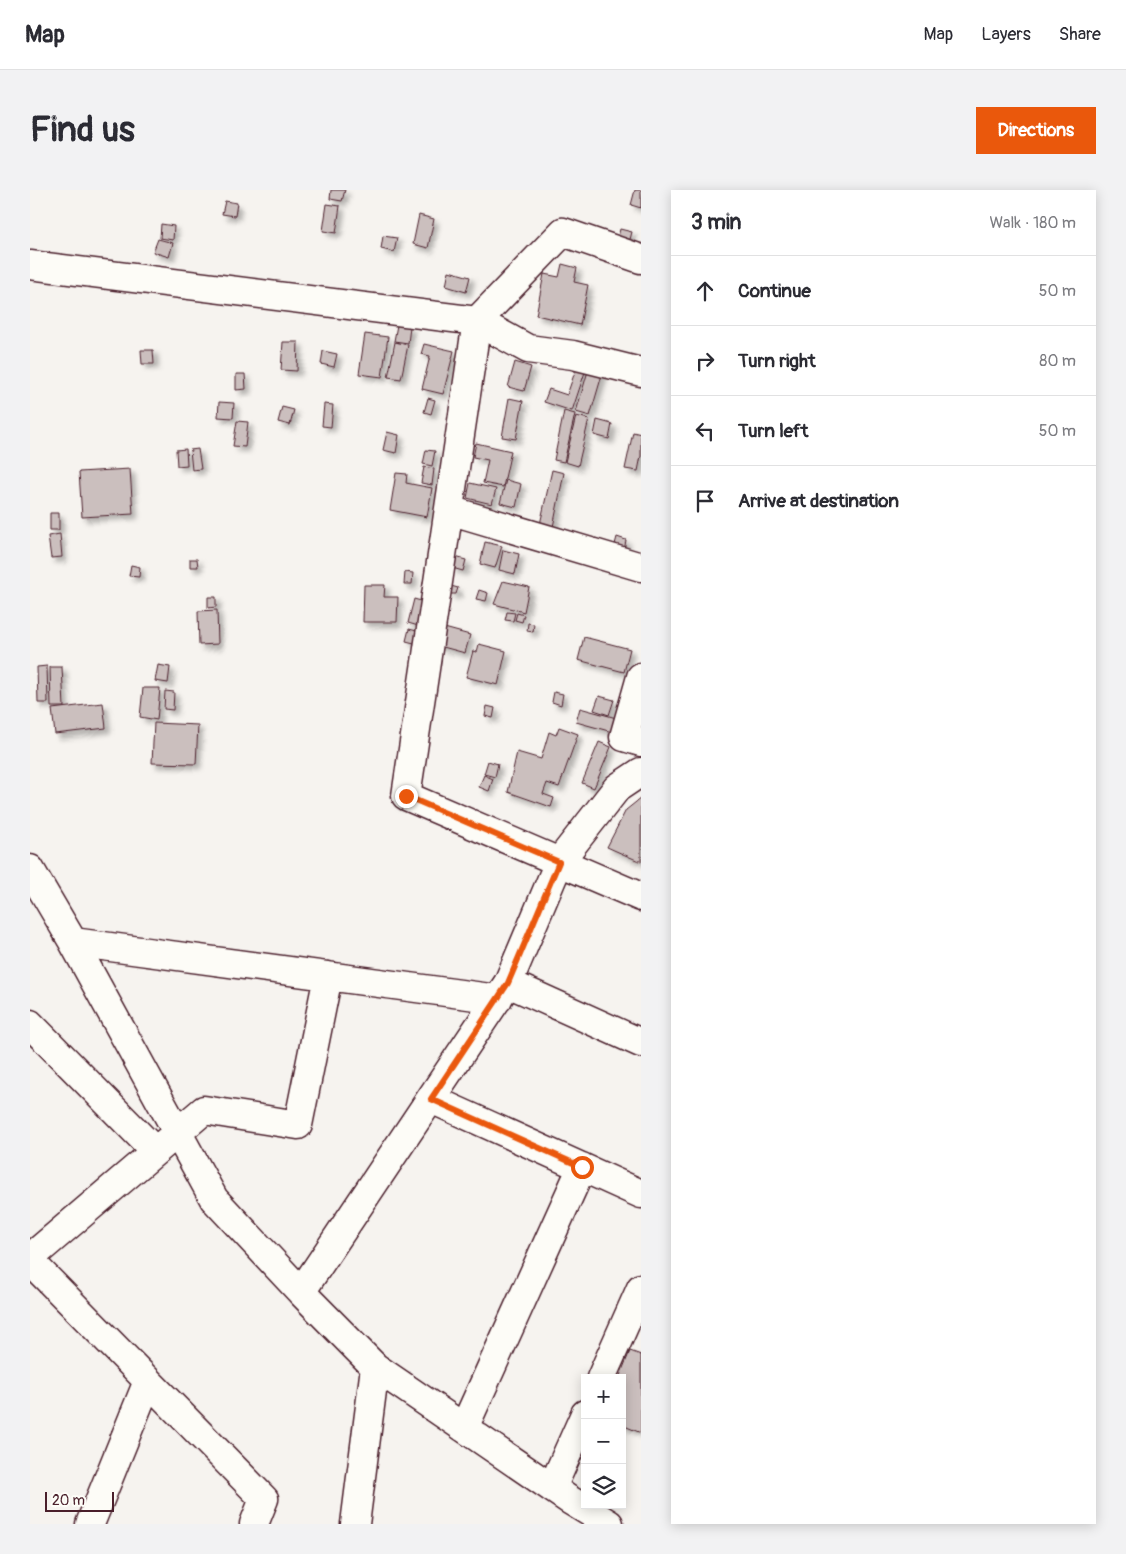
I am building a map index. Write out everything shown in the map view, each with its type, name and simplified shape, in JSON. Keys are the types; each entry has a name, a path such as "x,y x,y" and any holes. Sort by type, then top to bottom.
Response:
{"street":[{"path":"641,259 563,232 477,321 406,796 641,897"},
{"path":"30,265 477,321 528,349 573,355 641,372"},
{"path":"449,510 641,567"},
{"path":"641,677 624,737 641,742"},
{"path":"301,1292 503,991 559,862 617,788 641,772"},
{"path":"30,869 73,942 214,1199 301,1292 375,1367 464,1428 561,1504 609,1524"},
{"path":"73,942 328,976 503,991 641,1042"},
{"path":"254,1524 264,1499 30,1259 204,1110 298,1125 328,976"},
{"path":"30,1024 155,1151"},
{"path":"431,1099 641,1194"},
{"path":"464,1428 582,1167"},
{"path":"604,1374 631,1337 641,1288"},
{"path":"354,1524 375,1367"},
{"path":"90,1524 148,1381"},
{"path":"561,1504 584,1419"}],"building":[{"path":"331,190 345,190 342,201 330,199"},
{"path":"635,190 641,190 641,208 631,205"},
{"path":"225,201 237,203 235,216 222,214"},
{"path":"327,204 340,206 336,233 323,231"},
{"path":"419,215 434,219 428,248 413,244"},
{"path":"161,224 174,226 173,240 160,238"},
{"path":"620,229 632,232 629,243 617,241"},
{"path":"383,236 397,238 394,252 381,249"},
{"path":"158,239 173,243 169,257 153,252"},
{"path":"562,264 577,268 574,282 588,285 580,325 536,315 544,274 559,277"},
{"path":"449,271 470,277 466,292 446,286"},
{"path":"397,325 410,327 408,343 394,341"},
{"path":"365,334 388,337 382,377 359,374"},
{"path":"283,342 298,342 297,371 281,370"},
{"path":"395,342 408,345 401,379 388,377"},
{"path":"424,344 454,351 443,394 422,389 430,356 421,354"},
{"path":"141,350 153,350 154,364 142,364"},
{"path":"323,351 337,354 334,367 321,364"},
{"path":"579,360 588,363 572,411 544,402 549,389 567,395"},
{"path":"515,362 531,367 524,391 508,387"},
{"path":"590,364 604,368 590,416 576,412"},
{"path":"236,374 245,374 246,389 236,390"},
{"path":"428,398 435,400 431,414 424,412"},
{"path":"509,398 523,401 516,439 502,437"},
{"path":"219,402 234,403 233,418 218,417"},
{"path":"324,404 333,405 331,427 322,426"},
{"path":"282,407 294,410 290,425 278,422"},
{"path":"564,411 575,414 564,462 554,460"},
{"path":"576,416 589,419 578,466 565,462"},
{"path":"597,420 612,424 609,439 594,435"},
{"path":"237,421 248,422 245,447 233,446"},
{"path":"387,432 399,435 396,453 383,450"},
{"path":"633,432 641,434 641,456 638,471 625,469"},
{"path":"476,443 511,451 503,487 483,483 488,460 473,457"},
{"path":"186,449 187,465 177,466 176,450"},
{"path":"198,449 201,469 192,470 190,450"},
{"path":"426,450 435,451 432,466 423,464"},
{"path":"424,467 434,469 432,485 421,483"},
{"path":"130,469 133,514 82,517 79,472"},
{"path":"552,470 564,473 552,532 539,529"},
{"path":"396,473 407,474 406,483 432,488 427,517 390,510"},
{"path":"506,480 521,484 516,507 500,503"},
{"path":"470,483 496,489 492,504 467,498"},
{"path":"50,513 59,513 59,530 50,530"},
{"path":"60,534 62,557 51,558 48,536"},
{"path":"617,537 626,540 624,551 614,548"},
{"path":"485,542 502,546 495,568 480,564"},
{"path":"503,550 519,554 515,574 499,570"},
{"path":"455,557 466,560 463,571 452,568"},
{"path":"190,559 197,559 198,567 190,567"},
{"path":"131,565 140,567 139,577 129,576"},
{"path":"405,572 413,573 412,584 404,584"},
{"path":"503,581 529,587 524,612 494,604"},
{"path":"364,585 385,585 384,597 398,597 397,622 363,622"},
{"path":"451,586 458,588 456,594 450,594"},
{"path":"479,590 488,593 486,601 476,599"},
{"path":"208,597 216,597 216,607 208,608"},
{"path":"414,599 428,603 422,627 408,623"},
{"path":"217,610 218,644 199,645 198,611"},
{"path":"507,612 515,613 513,621 505,620"},
{"path":"517,613 524,615 522,622 515,620"},
{"path":"528,623 534,624 533,632 527,631"},
{"path":"437,626 470,635 465,653 432,644"},
{"path":"409,629 421,632 418,644 406,641"},
{"path":"584,637 630,649 624,672 578,660"},
{"path":"479,644 506,651 498,685 466,677 473,651 477,652"},
{"path":"158,665 170,667 168,683 155,681"},
{"path":"47,666 48,703 38,703 37,667"},
{"path":"50,667 62,667 64,707 51,707"},
{"path":"143,688 160,688 157,720 140,717"},
{"path":"165,691 174,692 173,710 164,709"},
{"path":"554,692 563,694 561,705 552,702"},
{"path":"599,696 614,700 609,715 594,710"},
{"path":"103,703 106,728 55,734 52,709"},
{"path":"487,706 495,708 493,718 485,716"},
{"path":"580,708 620,719 616,733 576,722"},
{"path":"154,723 198,725 196,764 152,763"},
{"path":"559,727 578,734 559,787 547,783 543,794 554,798 551,807 508,792 517,752 541,759 549,732 556,735"},
{"path":"599,742 611,747 594,788 582,783"},
{"path":"488,761 498,764 495,777 484,774"},
{"path":"484,775 493,779 489,791 479,787"},
{"path":"641,798 641,862 607,847 626,810"},
{"path":"630,1351 641,1355 641,1433 626,1427 626,1374 621,1374"}],"route":[{"path":"406,796 559,862 508,983 431,1099 582,1167"}]}
